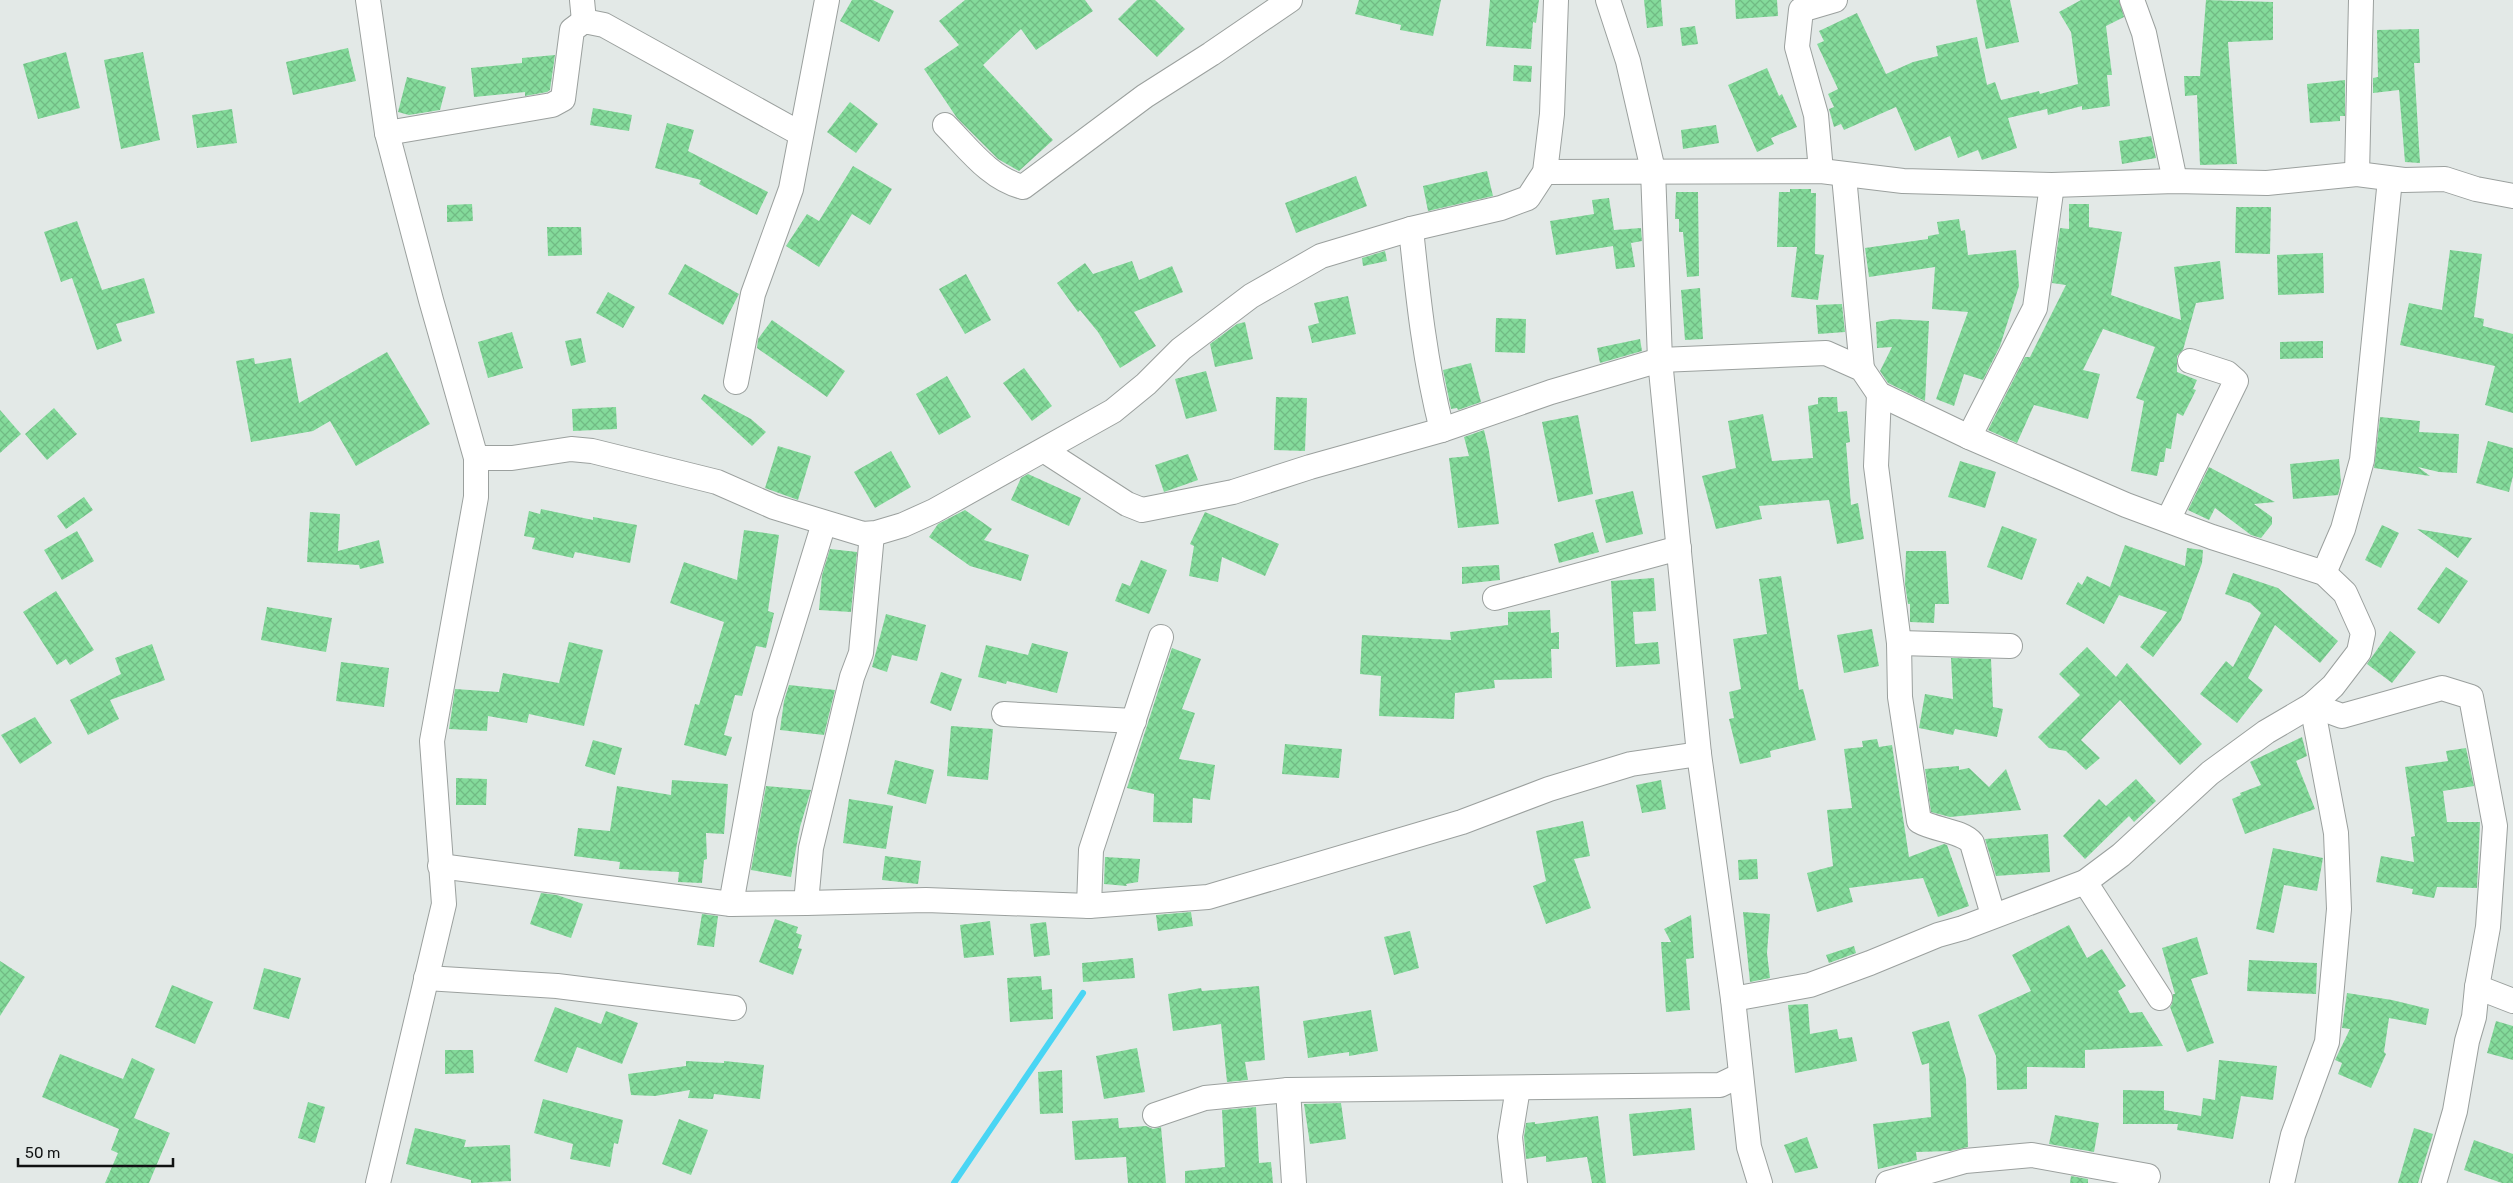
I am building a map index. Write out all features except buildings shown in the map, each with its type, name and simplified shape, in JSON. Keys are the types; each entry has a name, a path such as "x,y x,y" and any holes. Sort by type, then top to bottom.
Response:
{"street":[{"path":"368,0 387,133 430,300 476,458 476,497 432,741 444,904 378,1183"},
{"path":"736,382 753,294 791,189 827,0"},
{"path":"945,125 994,174 1006,183 1022,187 1145,96 1290,0"},
{"path":"476,458 512,458 571,449 592,451 717,482 774,507 863,534 872,534 903,525 934,511 1113,412 1146,384 1181,349 1251,296 1321,256 1411,229 1501,208 1528,198 1545,172 1552,114 1556,0"},
{"path":"1608,0 1628,61 1653,170 1660,360 1699,754 1733,999 1749,1146 1760,1183"},
{"path":"1821,171 1816,116 1797,47 1798,5 1834,0"},
{"path":"2132,0 2144,34 2176,181"},
{"path":"2357,174 2361,0"},
{"path":"387,133 552,106 563,99 572,30 583,11 801,134"},
{"path":"1545,172 1653,170 1821,171 1844,176 1903,181 2052,185 2176,181 2267,183 2357,174 2390,179 2445,179 2476,189 2513,196"},
{"path":"1733,999 1810,985 2085,882 2121,855 2210,773 2266,732 2312,705 2333,686 2359,652 2363,633 2345,593 2324,574 2212,538 1969,437 1879,394 1862,369 1844,176"},
{"path":"2324,574 2343,529 2362,460 2390,179"},
{"path":"1969,437 2034,308 2052,185"},
{"path":"1411,229 1420,317 1442,430"},
{"path":"1045,451 1127,504 1142,510 1234,492 1310,467 1442,430 1551,392 1660,360 1826,353 1862,369"},
{"path":"2168,520 2236,381 2227,373 2190,361"},
{"path":"1879,394 1876,466 1899,643 1900,697 1918,821 1930,828 1967,836 1972,842 1993,915"},
{"path":"731,904 765,715 824,523"},
{"path":"806,904 811,848 852,678 861,653 872,534"},
{"path":"1495,598 1678,548"},
{"path":"1089,906 1091,850 1161,637"},
{"path":"1899,643 2010,646"},
{"path":"2312,705 2342,716 2442,688 2471,697 2495,826 2488,927 2477,987 2474,1017 2467,1042 2455,1111 2434,1183"},
{"path":"2282,1183 2292,1135 2327,1042 2339,909 2336,833 2312,705"},
{"path":"1004,714 1134,721"},
{"path":"440,866 731,904 806,904 926,900 1089,906 1208,897 1462,822 1548,789 1631,764 1699,754"},
{"path":"2085,882 2160,998"},
{"path":"426,978 557,986 734,1008"},
{"path":"2477,987 2513,1001"},
{"path":"1155,1115 1205,1098 1288,1090 1720,1084 1741,1075"},
{"path":"1515,1183 1510,1137 1518,1088"},
{"path":"1288,1090 1294,1183"},
{"path":"1888,1183 1966,1161 2032,1155 2148,1176"}],"waterway":[{"path":"954,1183 1083,993"}]}
